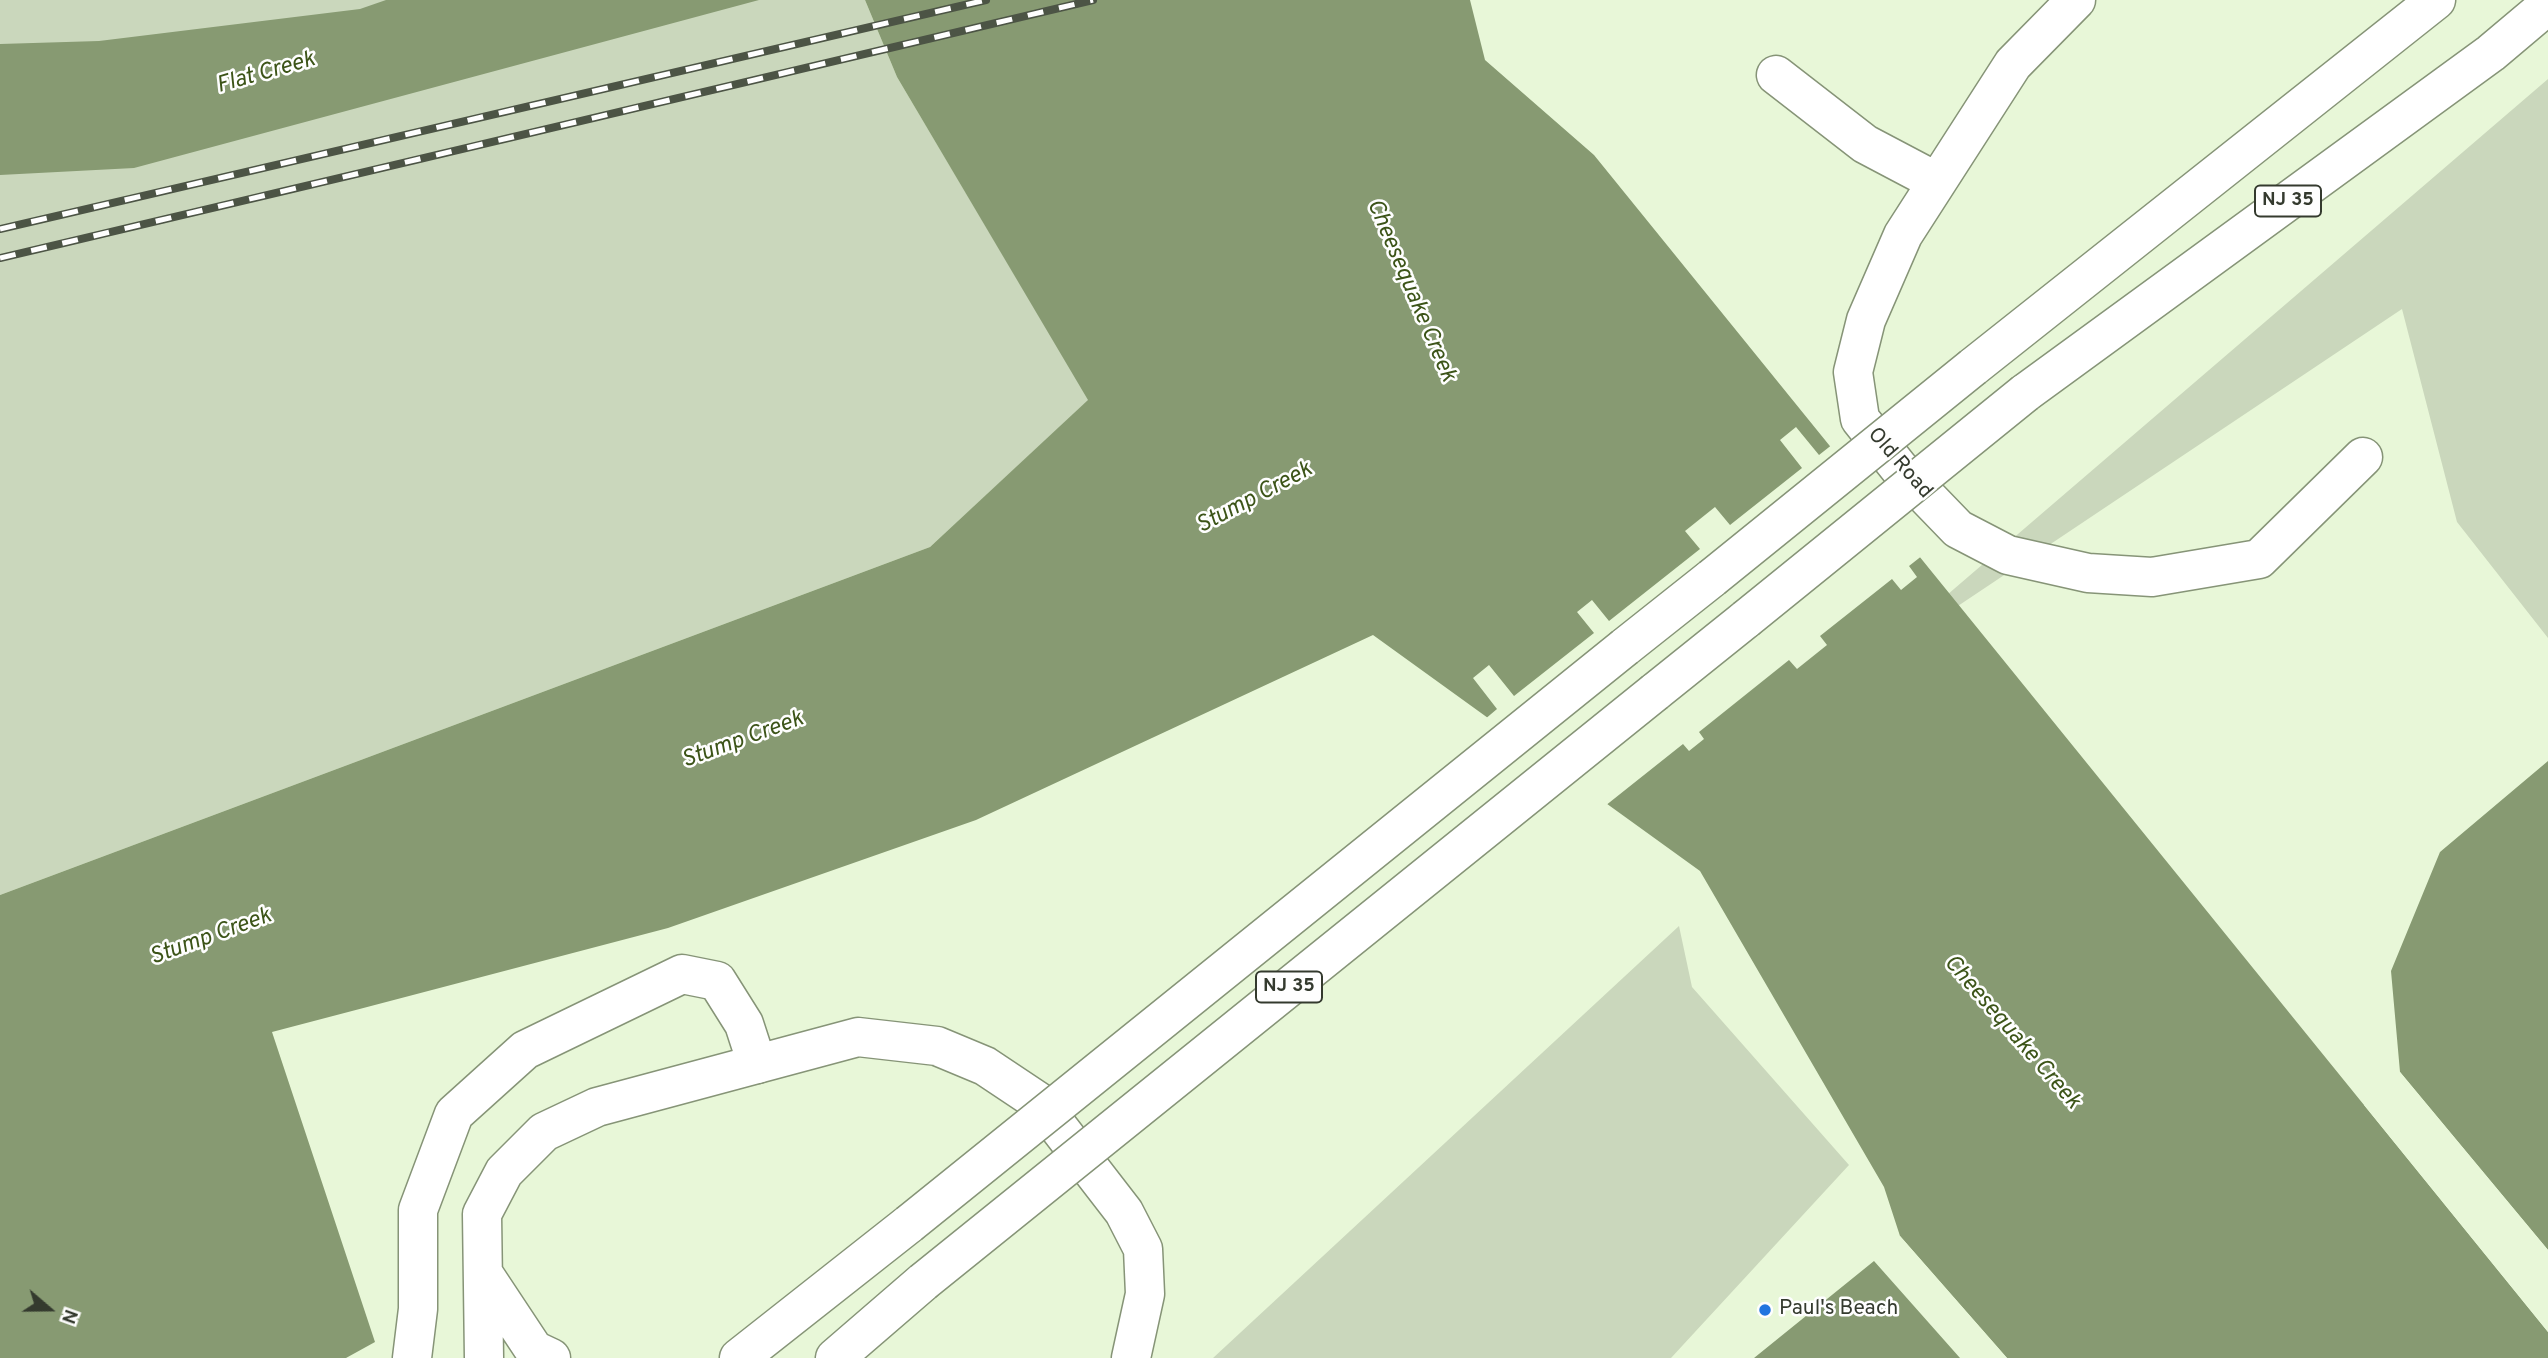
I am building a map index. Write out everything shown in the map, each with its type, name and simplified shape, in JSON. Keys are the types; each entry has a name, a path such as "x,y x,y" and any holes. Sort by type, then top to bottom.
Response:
{"main road":[{"name":"Old Road","path":"2076,0 2013,64 1903,235 1866,320 1853,372 1860,419 1899,468 1958,529 2008,555 2088,573 2152,577 2259,559 2363,457"},
{"name":"NJ 35","path":"739,1358 1973,367 2436,0"},
{"name":"NJ 35","path":"835,1358 923,1282 2025,393 2491,53 2548,5"},
{"path":"1776,75 1866,144 1937,182"},
{"path":"412,1358 418,1309 418,1210 454,1114 525,1050 682,974 717,981 744,1024 757,1064"},
{"path":"484,1358 485,1276 482,1214 504,1172 544,1132 597,1107 858,1037 937,1046 985,1066 1039,1102 1124,1212 1143,1249 1145,1294 1131,1358"},
{"path":"485,1276 534,1350 551,1358"}],"shaded area":[{"path":"0,0 865,0 897,77 1089,400 930,547 0,895"},
{"path":"2548,79 2548,638 2457,522 2402,309 1925,628 1919,619"},
{"path":"1679,926 1692,987 1849,1165 1671,1358 1213,1358"}],"water":[{"name":"Flat Creek","path":"386,0 759,0 134,168 0,175 0,44 99,41 360,9"},
{"path":"865,0 1470,0 1485,60 1594,155 2548,1332 2548,1358 2007,1358 1900,1236 1884,1187 1700,871 1373,635 976,820 668,928 272,1032 375,1342 346,1358 0,1358 0,895 930,547 1088,400 897,77"},
{"path":"2548,761 2548,1250 2400,1072 2391,971 2440,852"},
{"path":"1874,1261 1960,1358 1754,1358"}],"pier":[{"path":"1796,427 1819,455 1833,444 1923,555 1909,566 1917,577 1901,590 1892,579 1820,636 1827,645 1797,669 1789,660 1699,732 1704,739 1689,751 1683,744 1605,806 1484,720 1497,709 1473,678 1489,665 1514,696 1594,633 1577,612 1592,600 1609,621 1700,549 1685,531 1715,507 1730,525 1802,468 1780,440"},
{"path":"2400,1072 2548,1250 2548,1254 2397,1074"},
{"path":"2367,1103 2548,1326 2548,1332 2364,1105"},
{"path":"1900,1236 2007,1358 2002,1358 1898,1239"}],"railway":[{"path":"0,229 986,0"},
{"path":"0,258 1093,0"}],"place":[{"name":"Paul's Beach","path":"1765,1310"}],"water label":[{"name":"Cheesequake Creek","path":"1410,291"},
{"name":"Stump Creek","path":"1255,499"},
{"name":"Stump Creek","path":"743,741"},
{"name":"Stump Creek","path":"211,938"},
{"name":"Cheesequake Creek","path":"2011,1033"}]}
